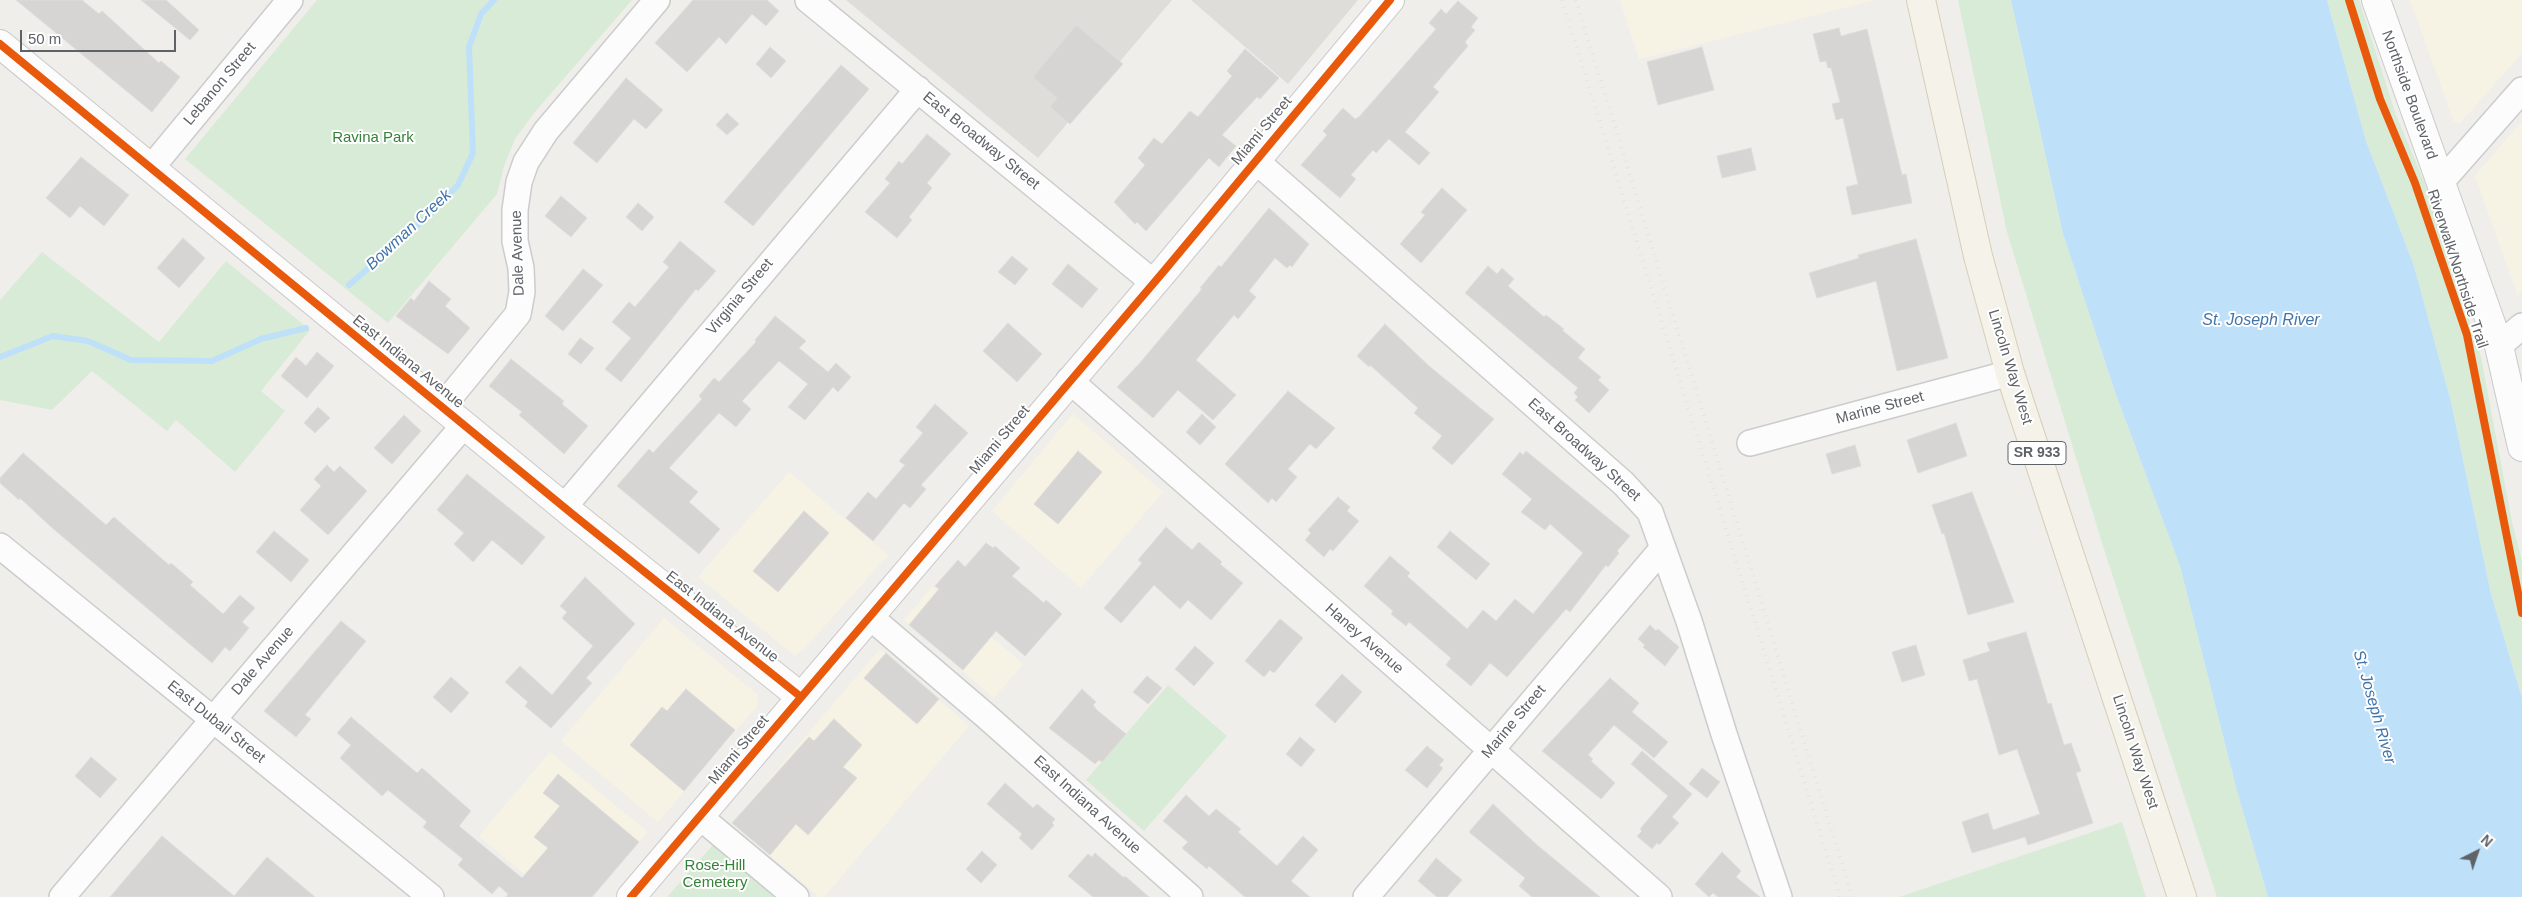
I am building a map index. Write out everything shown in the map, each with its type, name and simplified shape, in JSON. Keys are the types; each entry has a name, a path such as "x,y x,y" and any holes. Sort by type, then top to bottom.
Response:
{"main road":[{"name":"Lincoln Way West","path":"1921,0 1978,256 2010,373 2182,897"}],"street":[{"name":"Lebanon Street","path":"151,168 290,0"},
{"name":"Dale Avenue","path":"442,407 518,314 522,292 521,268 515,241 515,210 519,182 526,162 546,131 657,0"},
{"name":"East Broadway Street","path":"808,0 1154,283"},
{"name":"Miami Street","path":"631,897 1069,380 1154,283 1390,0"},
{"name":"Northside Boulevard","path":"2376,0 2499,346 2522,447"},
{"name":"East Indiana Avenue","path":"0,44 464,425 801,697"},
{"name":"Virginia Street","path":"564,506 918,89"},
{"path":"2441,182 2522,90"},
{"name":"East Broadway Street","path":"1256,161 1623,483 1650,512 1779,897"},
{"path":"2499,346 2522,326"},
{"name":"Marine Street","path":"1750,443 2010,373"},
{"name":"Haney Avenue","path":"1069,380 1659,897"},
{"name":"Dale Avenue","path":"62,897 464,425"},
{"name":"East Dubail Street","path":"0,546 431,897"},
{"name":"Marine Street","path":"1366,897 1663,548"},
{"name":"East Indiana Avenue","path":"869,616 986,716 1190,897"},
{"path":"700,817 796,897"}],"shaded area":[{"path":"846,0 1172,0 1038,158"},
{"path":"1191,0 1358,0 1288,84"},
{"path":"1620,0 1875,0 1639,59"},
{"path":"2410,0 2522,0 2522,53 2460,123 2454,122"},
{"path":"2522,121 2522,291 2518,296 2475,176"},
{"path":"1073,414 1163,492 1081,588 992,511"},
{"path":"789,472 888,555 804,649 795,656 698,577"},
{"path":"932,587 1023,664 994,698 904,620"},
{"path":"664,618 758,695 757,706 658,822 561,741"},
{"path":"880,649 969,726 824,897 819,897 732,823"},
{"path":"550,752 648,832 592,897 514,897 529,878 479,836"}],"green space":[{"name":"Ravina Park","path":"317,0 632,0 534,113 515,139 504,166 497,194 388,323 185,159"},
{"path":"1958,0 2011,0 2063,234 2115,392 2180,566 2237,791 2268,897 2217,897 2103,546 2007,232"},
{"path":"2327,0 2359,0 2396,115 2426,186 2481,357 2512,522 2522,561 2522,698 2491,594 2451,402 2414,266 2366,141"},
{"path":"42,252 159,342 226,261 310,330 261,391 285,411 235,472 176,420 167,431 92,371 52,410 0,400 0,300"},
{"path":"1168,685 1227,736 1144,831 1086,780"},
{"path":"2122,822 2146,897 1899,897"},
{"name":"Rose-Hill Cemetery","path":"713,845 775,897 667,897"}],"water":[{"name":"St. Joseph River","path":"2011,0 2327,0 2366,141 2414,266 2451,402 2491,594 2522,698 2522,897 2268,897 2237,791 2180,566 2115,392 2063,234"}],"building":[{"path":"16,0 82,0 99,14 102,11 159,63 161,61 180,77 152,112"},
{"path":"141,0 166,0 199,30 190,40"},
{"path":"693,0 767,0 779,11 766,26 752,14 726,44 719,37 687,72 655,43"},
{"path":"1458,1 1478,18 1471,27 1475,30 1465,42 1468,46 1433,87 1439,92 1405,132 1430,153 1419,165 1389,139 1376,153 1373,150 1351,175 1356,179 1340,198 1301,165 1327,135 1323,131 1343,108 1355,119 1359,117 1436,29 1429,23 1441,9 1446,14"},
{"path":"1076,25 1123,64 1070,124 1050,107 1057,98 1033,77"},
{"path":"1839,28 1841,36 1867,29 1902,175 1906,174 1912,203 1852,215 1846,187 1858,184 1843,118 1836,120 1832,104 1840,102 1831,68 1828,68 1826,61 1820,62 1813,34"},
{"path":"770,47 786,61 771,78 756,64"},
{"path":"1702,47 1714,90 1658,105 1647,62"},
{"path":"1245,49 1279,78 1260,99 1257,97 1222,135 1236,146 1219,167 1209,158 1146,231 1137,222 1135,224 1114,202 1145,165 1138,158 1154,138 1162,144 1190,111 1198,117 1232,76 1227,71"},
{"path":"841,65 869,89 753,226 724,202"},
{"path":"626,78 663,110 646,129 634,119 597,163 573,143"},
{"path":"727,113 739,124 727,135 716,125"},
{"path":"927,134 951,154 927,183 932,188 909,217 912,220 897,238 865,212 890,183 885,179 899,161 902,164"},
{"path":"1751,148 1756,170 1722,178 1717,156"},
{"path":"81,157 129,195 104,226 80,206 70,218 46,198"},
{"path":"1442,188 1467,210 1421,263 1400,244 1425,215 1421,212"},
{"path":"561,196 587,218 571,237 545,216"},
{"path":"638,203 654,217 642,231 626,217"},
{"path":"1269,208 1309,244 1292,267 1290,265 1287,268 1275,258 1249,291 1256,297 1238,319 1234,315 1196,360 1236,395 1213,420 1178,390 1153,418 1117,387 1139,364 1202,289 1200,288 1219,265 1221,267"},
{"path":"183,238 205,258 179,288 157,268"},
{"path":"1916,239 1948,358 1897,371 1876,281 1817,298 1809,273 1859,258 1858,255"},
{"path":"680,241 716,271 698,291 696,289 621,382 605,369 631,338 612,322 629,302 635,307 669,267 663,262"},
{"path":"1012,256 1028,269 1015,285 998,272"},
{"path":"1068,264 1098,289 1082,308 1052,284"},
{"path":"1488,266 1497,274 1502,268 1514,279 1508,286 1544,317 1546,315 1564,329 1562,330 1585,349 1578,358 1601,377 1598,380 1609,390 1589,413 1575,400 1578,397 1574,393 1578,388 1465,293"},
{"path":"583,269 603,285 563,331 545,316"},
{"path":"429,281 451,299 445,306 470,328 448,354 396,316 411,298 414,301"},
{"path":"775,316 806,341 799,348 828,372 836,363 851,377 838,392 833,387 805,420 788,407 808,384 779,361 742,401 751,409 736,427 719,413 669,468 698,492 689,502 720,529 699,554 617,486 649,449 653,453 702,399 699,396 714,378 719,382 756,342 755,340"},
{"path":"1008,323 1042,354 1017,382 983,351"},
{"path":"1385,324 1429,366 1494,419 1452,465 1432,448 1442,436 1414,413 1418,408 1370,365 1369,367 1357,356"},
{"path":"580,338 594,348 581,364 568,354"},
{"path":"317,352 334,366 307,398 281,376 296,357 306,366"},
{"path":"511,359 564,401 562,404 588,426 564,454 519,415 522,412 489,386"},
{"path":"1288,391 1335,428 1316,449 1310,444 1288,469 1297,477 1276,502 1272,498 1268,503 1225,464"},
{"path":"935,404 968,433 921,485 926,489 910,508 904,503 873,541 846,518 868,492 876,499 905,465 899,461 923,433 916,427"},
{"path":"318,407 330,418 315,433 304,423"},
{"path":"1202,414 1216,427 1200,445 1186,432"},
{"path":"404,415 421,431 392,464 374,448"},
{"path":"1956,423 1967,456 1918,473 1907,440"},
{"path":"1855,445 1861,466 1832,474 1826,454"},
{"path":"1078,451 1102,472 1058,524 1034,504"},
{"path":"1526,451 1630,536 1617,551 1619,553 1608,567 1606,565 1570,612 1566,609 1507,677 1490,663 1471,686 1446,665 1451,658 1409,622 1406,626 1391,614 1393,611 1364,586 1390,556 1410,573 1407,576 1467,629 1483,610 1496,621 1515,599 1533,614 1583,553 1550,524 1545,530 1521,512 1532,499 1502,474 1520,452 1523,455"},
{"path":"23,453 106,525 114,517 169,565 171,563 193,582 190,585 223,614 240,595 255,608 242,622 249,628 230,651 225,647 212,663 50,526 20,498 19,500 0,483 0,478"},
{"path":"327,465 334,472 340,466 367,491 328,535 300,510 321,486 314,479"},
{"path":"467,474 545,537 522,565 492,540 473,562 454,544 464,533 437,510"},
{"path":"1972,492 2014,602 1968,615 1944,533 1942,534 1932,505"},
{"path":"1338,497 1350,507 1347,511 1359,521 1333,551 1330,549 1324,557 1305,540 1311,533 1308,530"},
{"path":"804,511 829,533 778,592 753,571"},
{"path":"1166,527 1192,550 1199,542 1222,562 1220,564 1243,583 1211,620 1188,600 1180,609 1154,585 1121,623 1104,608 1142,563 1138,560"},
{"path":"274,531 309,560 291,582 256,552"},
{"path":"1450,531 1490,564 1476,580 1437,547"},
{"path":"986,543 993,548 995,546 1020,568 1012,576 1044,603 1046,600 1062,614 1025,656 996,631 963,670 909,625 939,589 935,586 958,560 965,567"},
{"path":"585,577 635,624 586,678 592,683 551,728 525,706 528,702 505,682 520,666 552,695 593,646 562,618 567,612 560,606"},
{"path":"1280,619 1303,638 1274,673 1270,670 1264,677 1245,661"},
{"path":"341,621 366,641 305,715 311,719 296,737 264,711"},
{"path":"1650,625 1656,631 1658,629 1679,647 1665,666 1643,647 1645,645 1638,639"},
{"path":"2026,632 2048,704 2051,703 2064,745 2071,743 2081,771 2076,773 2093,823 2028,845 2025,837 1972,853 1962,822 1988,813 1993,830 2040,814 2017,749 1999,755 1977,679 1969,681 1963,660 1990,651 1987,643"},
{"path":"1916,645 1925,675 1902,682 1892,652"},
{"path":"1195,646 1214,663 1194,686 1175,669"},
{"path":"886,653 939,699 917,724 864,678"},
{"path":"1342,674 1362,692 1335,723 1315,705"},
{"path":"1147,676 1162,688 1148,704 1133,692"},
{"path":"451,677 469,693 451,713 433,697"},
{"path":"1610,678 1639,703 1632,712 1668,742 1654,758 1614,725 1588,755 1593,759 1591,761 1615,783 1601,799 1542,751"},
{"path":"686,689 735,730 684,791 630,745 662,707 667,711"},
{"path":"1082,689 1096,702 1093,705 1097,710 1126,734 1102,762 1099,760 1095,764 1049,728"},
{"path":"351,717 417,773 422,768 471,811 459,826 522,878 548,848 534,837 560,806 543,793 558,774 639,842 592,897 506,897 508,894 499,886 492,894 458,865 463,859 423,827 427,822 388,790 382,796 340,758 351,745 337,733"},
{"path":"834,719 862,745 843,767 857,778 808,835 796,824 770,855 732,823 809,737 814,741"},
{"path":"1300,737 1315,750 1301,767 1286,754"},
{"path":"1427,746 1444,760 1439,765 1443,768 1427,788 1405,770"},
{"path":"1642,751 1692,794 1672,817 1679,823 1659,845 1657,843 1652,849 1637,836 1642,831 1640,829 1668,796 1631,764"},
{"path":"91,757 117,779 100,798 75,776"},
{"path":"1702,768 1720,782 1707,798 1689,784"},
{"path":"1005,783 1033,808 1037,804 1055,819 1052,823 1054,825 1032,850 1019,838 1022,834 987,804"},
{"path":"1186,795 1209,816 1216,809 1241,829 1238,832 1277,866 1303,836 1318,850 1291,881 1310,897 1245,897 1209,866 1207,869 1182,848 1188,842 1163,821"},
{"path":"1493,804 1537,845 1600,897 1532,897 1519,886 1525,878 1469,832"},
{"path":"162,836 234,896 267,857 315,897 110,897"},
{"path":"982,851 997,865 981,883 966,869"},
{"path":"1722,852 1741,871 1736,877 1760,897 1718,897 1713,893 1709,897 1695,884"},
{"path":"1095,853 1149,897 1093,897 1068,876 1088,854 1092,857"},
{"path":"1436,858 1462,880 1447,897 1437,897 1418,881"}],"waterway":[{"name":"Bowman Creek","path":"349,285 428,216 458,185 473,153 469,47 481,14 494,0"},
{"name":"Bowman Creek","path":"0,357 53,336 88,341 131,360 212,361 261,339 306,328"}],"railway":[{"path":"1562,0 1840,897"},
{"path":"1576,0 1852,897"}],"cycle path":[{"path":"631,897 1164,271 1390,0"},
{"name":"Riverwalk/Northside Trail","path":"2349,0 2380,99 2415,183 2467,335 2522,613"},
{"path":"0,44 576,517 801,697"}]}
